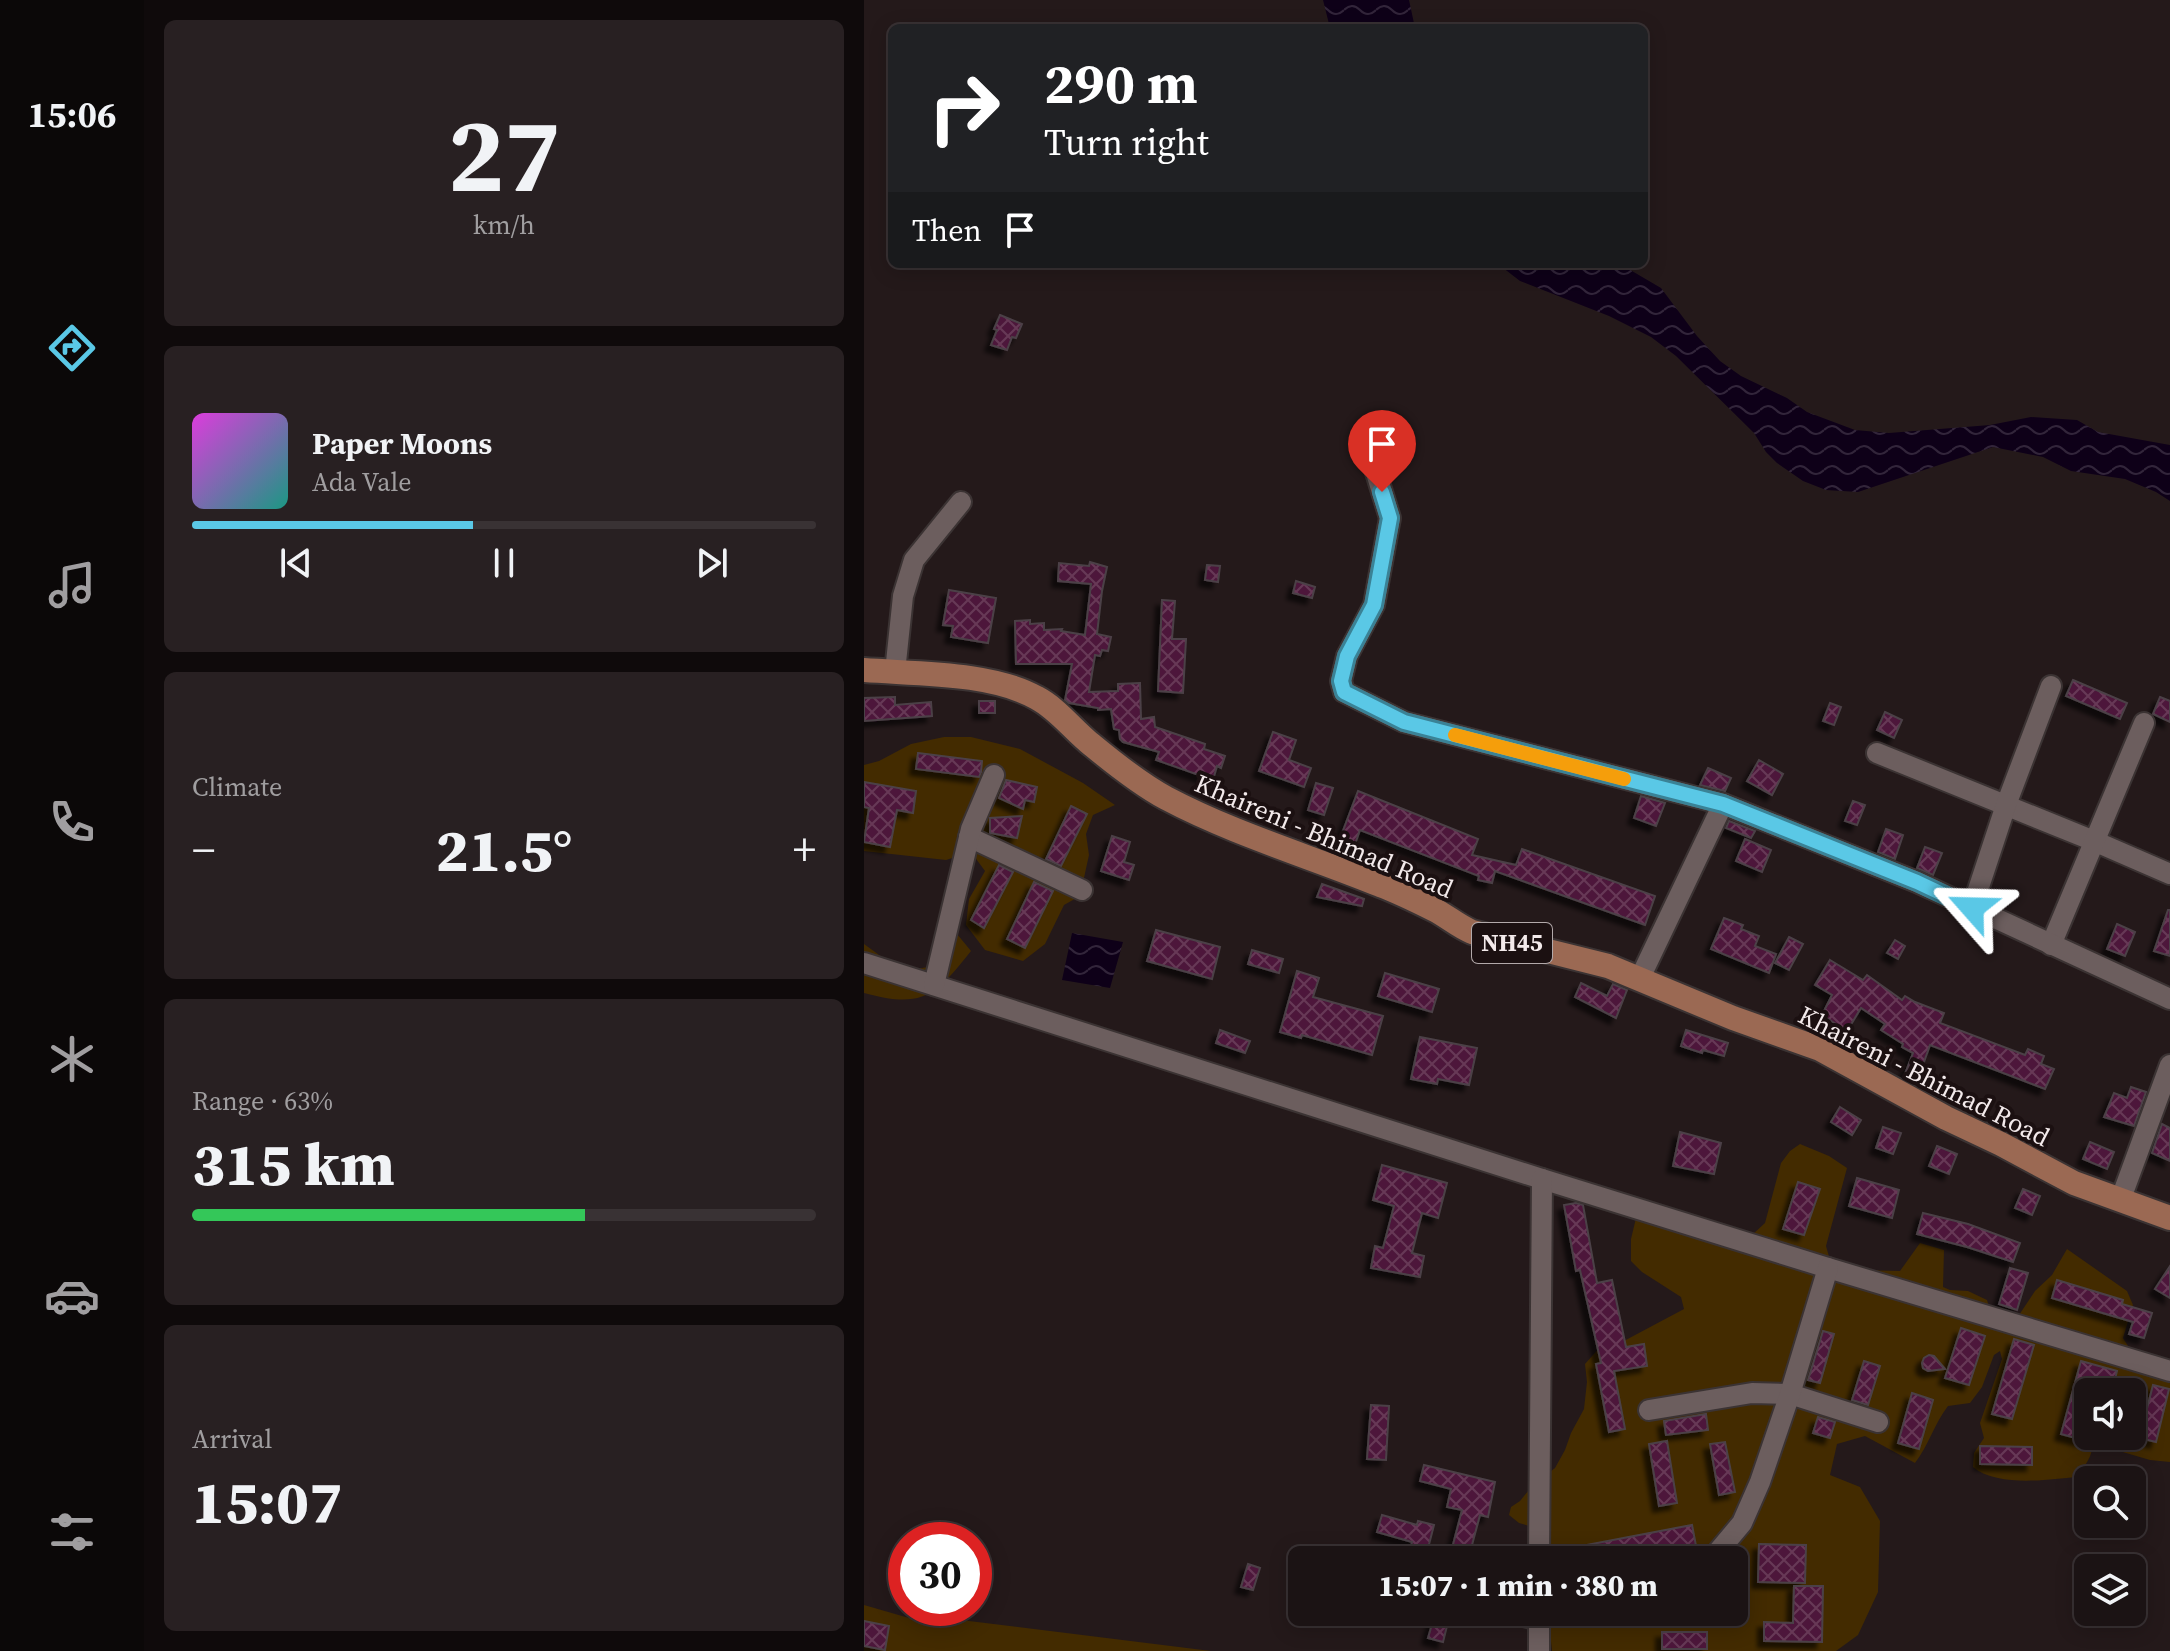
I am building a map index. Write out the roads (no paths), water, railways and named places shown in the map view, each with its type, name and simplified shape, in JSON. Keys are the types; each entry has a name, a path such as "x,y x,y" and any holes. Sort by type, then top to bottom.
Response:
{"main road":[{"name":"Khaireni - Bhimad Road","path":"864,670 976,679 1028,694 1050,707 1092,746 1139,781 1205,817 1382,886 1439,912 1472,932 1608,966 1733,1018 1820,1049 2074,1183 2170,1218"}],"street":[{"path":"1374,466 1390,518 1374,605 1347,656 1341,681 1344,692 1404,722 1723,804 1917,882 2170,999"},
{"path":"895,672 903,596 914,560 961,502"},
{"path":"1972,908 2006,805 2051,686"},
{"path":"2051,945 2144,723"},
{"path":"1877,753 2170,874"},
{"path":"934,985 969,837 994,775"},
{"path":"1640,978 1723,804"},
{"path":"969,837 1082,890"},
{"path":"864,963 1542,1179 2170,1371"},
{"path":"2120,1201 2170,1065"},
{"path":"1539,1546 1542,1179"},
{"path":"1723,1546 1742,1523 1760,1482 1828,1268"},
{"path":"1649,1410 1752,1393 1790,1394 1878,1422"},
{"path":"1539,1626 1539,1651"}],"water":[{"path":"1323,0 1409,0 1414,24 1329,24"},
{"path":"1503,268 1627,268 1661,288 1697,336 1720,361 1741,376 1787,398 1807,412 1855,430 1889,433 1990,425 2031,417 2077,420 2098,432 2170,445 2170,501 2125,479 2071,471 2043,457 1993,447 1858,492 1826,490 1803,481 1777,463 1754,433 1676,356 1651,337 1609,316 1520,281"},
{"path":"1072,933 1123,942 1110,988 1062,980"}]}
